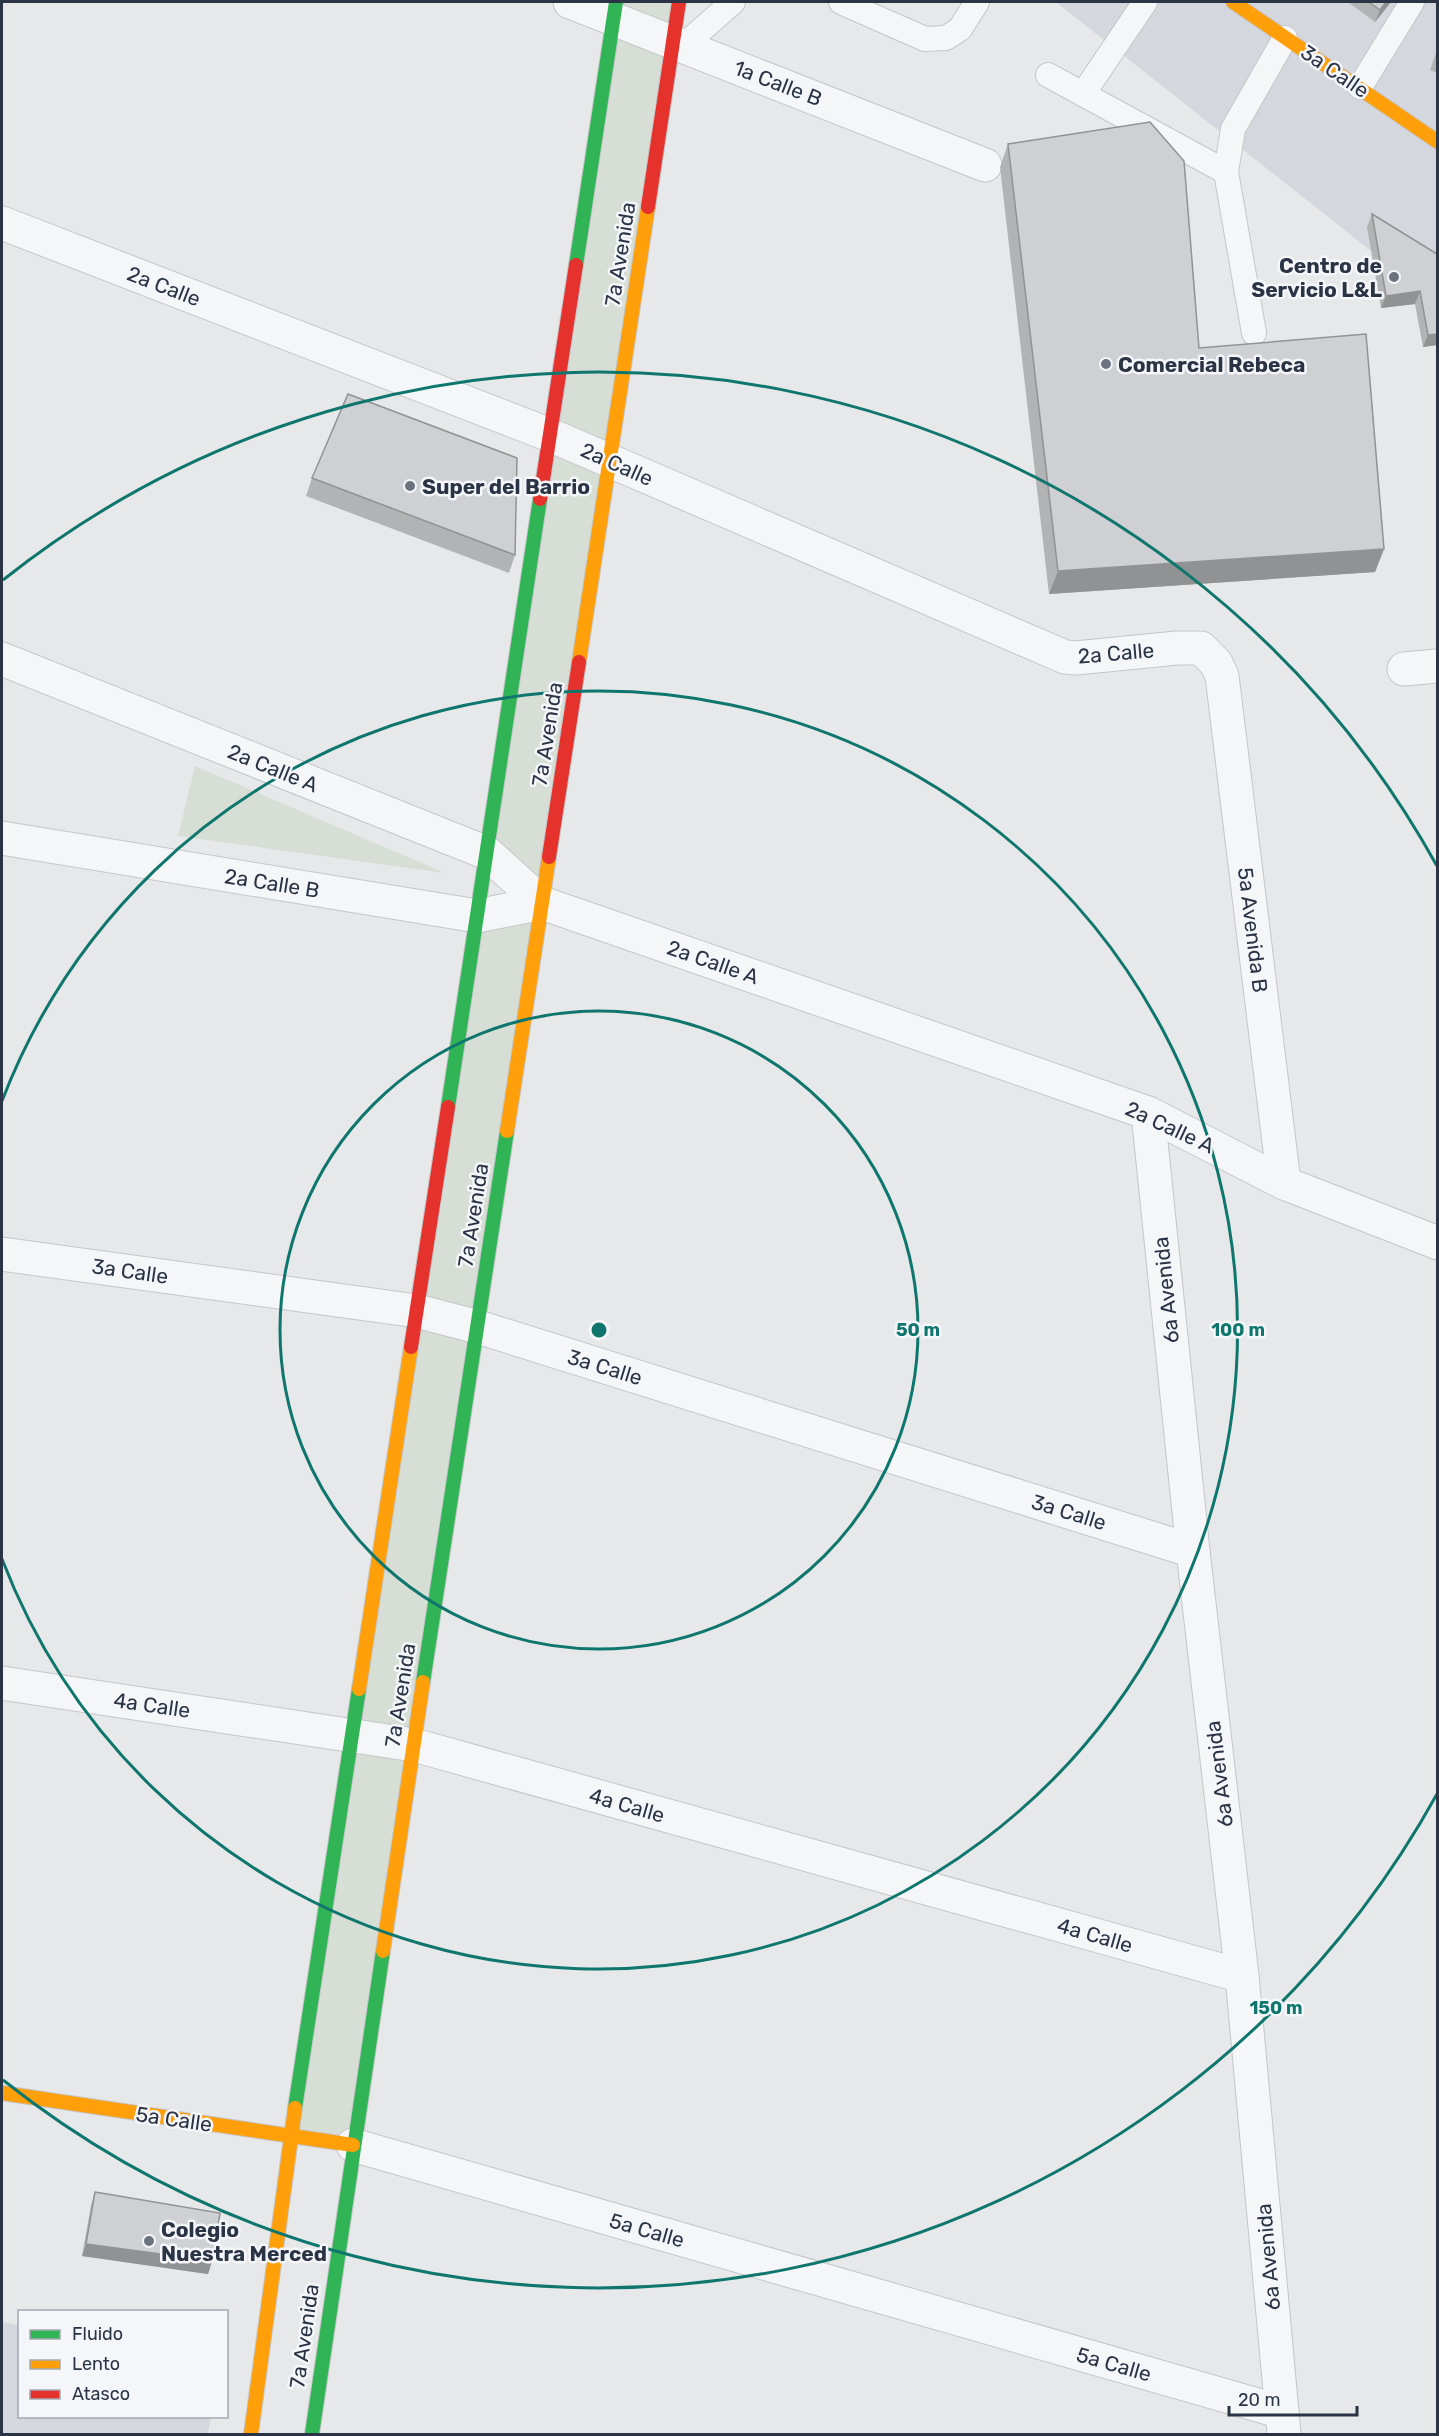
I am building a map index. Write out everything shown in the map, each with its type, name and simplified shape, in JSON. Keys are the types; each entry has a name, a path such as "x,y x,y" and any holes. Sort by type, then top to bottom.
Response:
{"street":[{"name":"1a Calle B","path":"570,2 615,10 678,44 985,165"},
{"name":"7a Avenida","path":"312,2434 353,2145 609,461 678,44 679,2"},
{"name":"3a Calle","path":"1233,2 1437,142"},
{"name":"7a Avenida","path":"252,2434 291,2136 615,10"},
{"name":"2a Calle","path":"2,224 550,435 1065,657 1201,648 1216,663 1222,676"},
{"name":"2a Calle A","path":"2,659 486,853 542,903 1148,1113 1284,1183 1437,1243"},
{"path":"1404,669 1437,666"},
{"name":"5a Avenida B","path":"1222,676 1284,1183"},
{"name":"2a Calle B","path":"2,838 477,916 542,903"},
{"name":"6a Avenida","path":"1148,1113 1193,1551 1242,1976 1283,2423"},
{"name":"3a Calle","path":"2,1254 417,1311 478,1327 1193,1551"},
{"name":"4a Calle","path":"2,1683 414,1745 1242,1976"},
{"name":"5a Calle","path":"2,2093 353,2145 1283,2423"}],"lane":[{"path":"678,44 733,2"},
{"path":"841,2 925,39 946,38 960,29 977,2"},
{"path":"1083,94 1145,2"},
{"path":"1360,87 1412,2"},
{"path":"1254,333 1226,172 1233,129 1285,38"},
{"path":"1048,75 1226,172"}],"shaded area":[{"path":"616,2 679,2 542,903 487,853"},
{"path":"1056,2 1437,2 1437,303"},
{"path":"195,766 445,873 178,836"},
{"path":"542,903 353,2145 291,2136 477,916"},
{"path":"2,2322 18,2325 18,2418 211,2418 208,2434 2,2434"}],"building":[{"path":"1369,2 1386,2 1380,10"},
{"name":"Comercial Rebeca","path":"1150,122 1184,161 1199,348 1366,334 1384,549 1058,571 1008,144"},
{"path":"1372,214 1437,254 1437,334 1428,335 1420,291 1386,296"},
{"name":"Super del Barrio","path":"348,394 517,458 515,555 312,478"},
{"name":"Colegio Nuestra Merced","path":"95,2192 220,2213 212,2261 86,2244"}],"traffic: fast":[{"path":"576,265 616,2"},
{"path":"448,1107 540,499"},
{"path":"423,1682 507,1131"},
{"path":"295,2108 359,1689"},
{"path":"312,2434 383,1951"}],"traffic: slow":[{"path":"1233,2 1438,142"},
{"path":"579,662 648,207"},
{"path":"507,1131 549,857"},
{"path":"359,1689 411,1347"},
{"path":"383,1951 423,1682"},
{"path":"2,2093 353,2145"},
{"path":"251,2434 295,2108"}],"traffic: jam":[{"path":"648,207 679,2"},
{"path":"540,499 576,265"},
{"path":"549,857 579,662"},
{"path":"411,1347 448,1107"}],"place":[{"name":"Centro de Servicio L&L","path":"1394,277"},
{"name":"Comercial Rebeca","path":"1106,364"},
{"name":"Super del Barrio","path":"410,486"},
{"name":"Colegio Nuestra Merced","path":"149,2241"}]}
